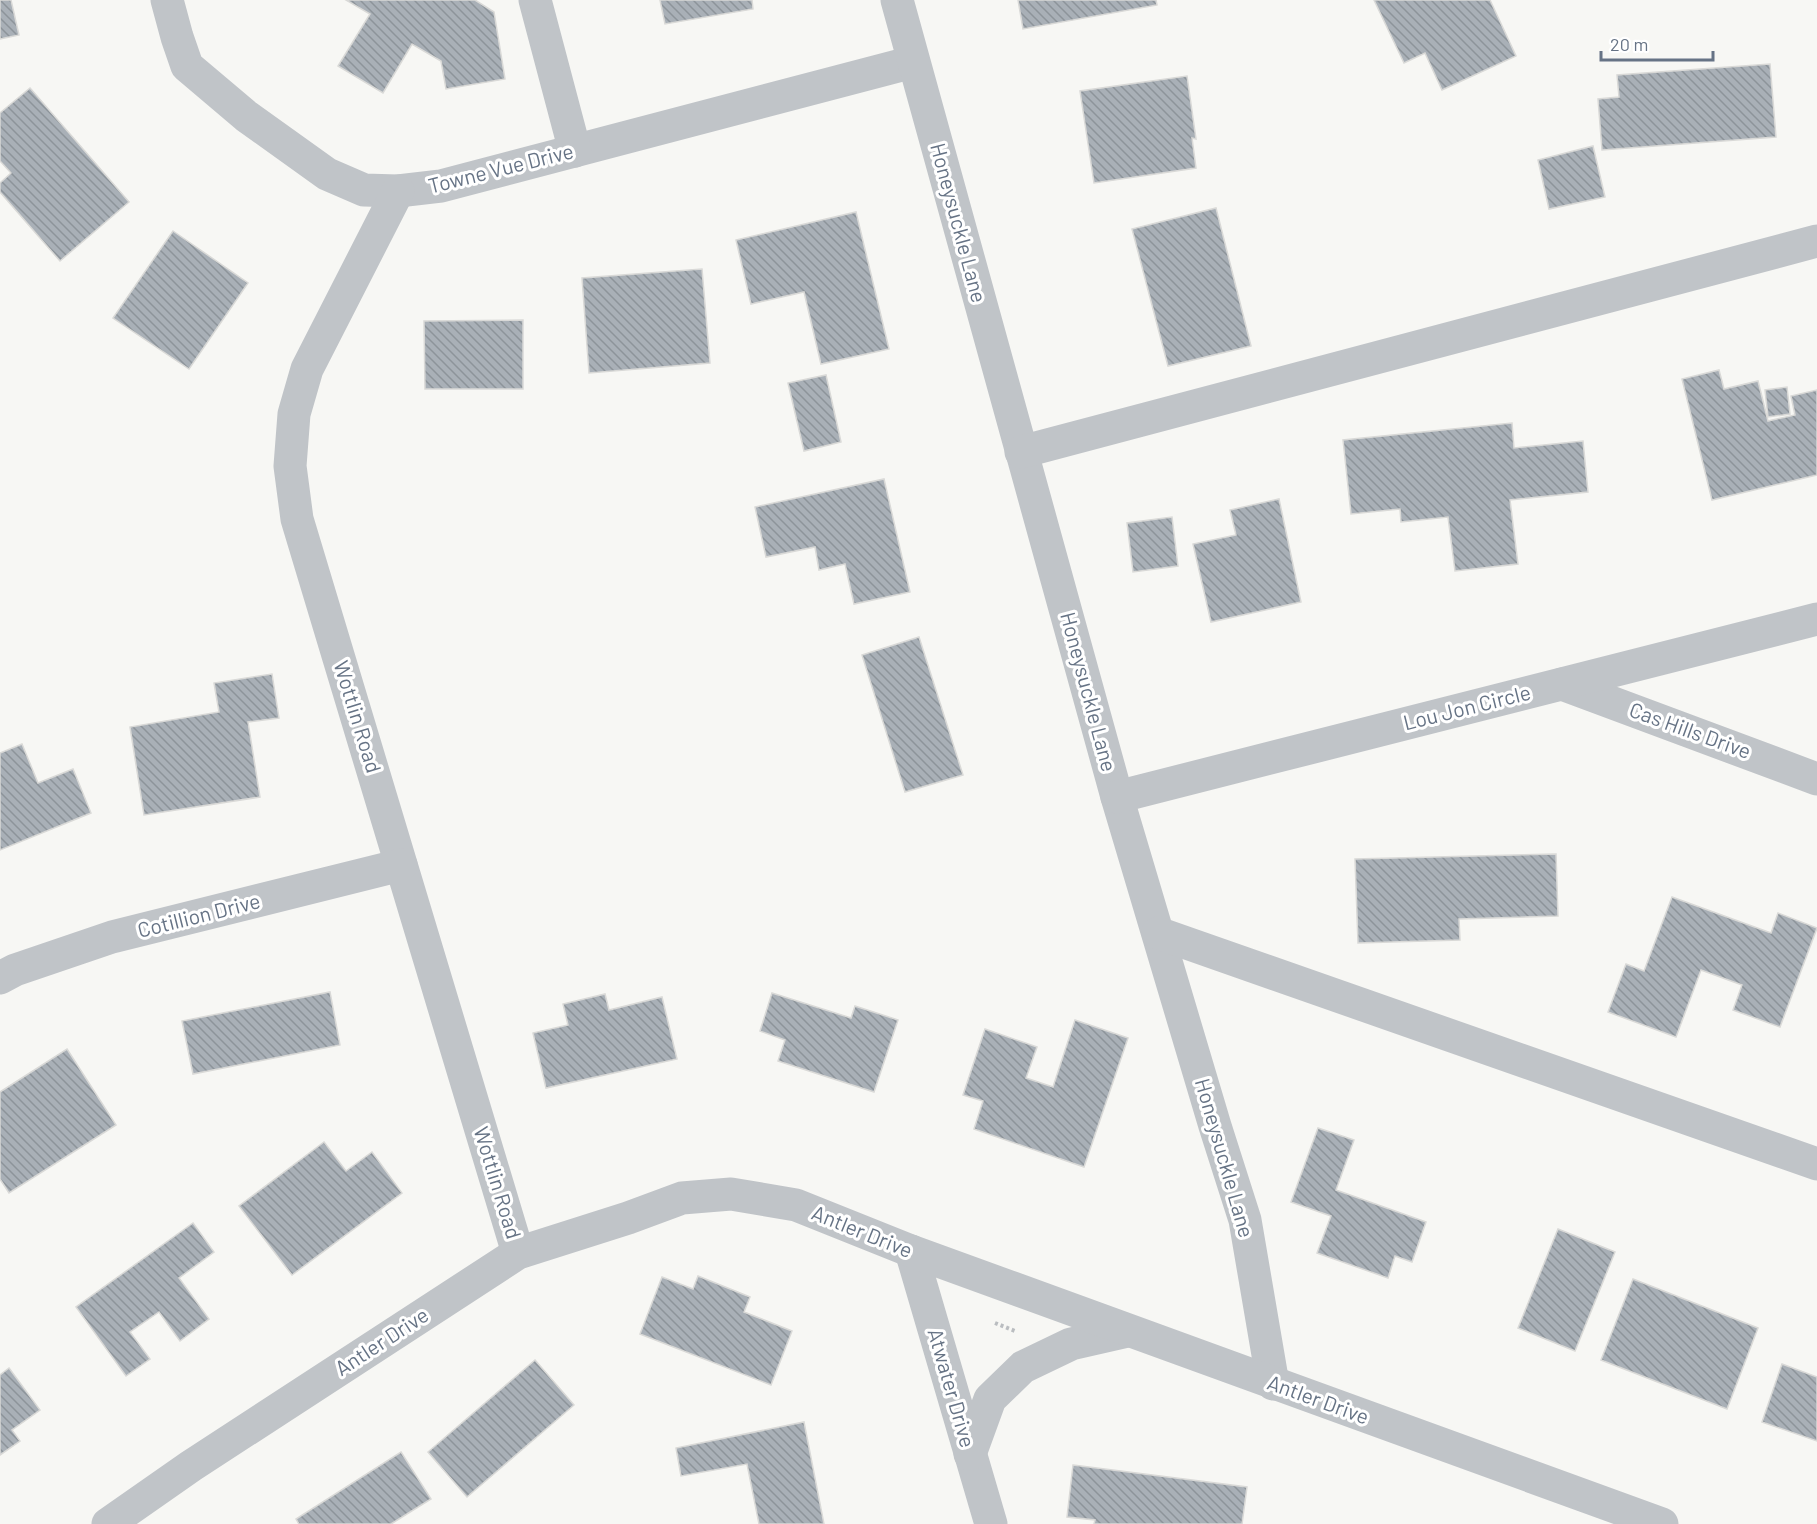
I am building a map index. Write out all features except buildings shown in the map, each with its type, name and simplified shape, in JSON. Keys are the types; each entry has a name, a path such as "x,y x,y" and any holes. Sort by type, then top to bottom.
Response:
{"street":[{"name":"Towne Vue Drive","path":"167,0 187,66 246,116 327,174 364,190 398,191 441,186 913,62"},
{"path":"535,0 576,151"},
{"name":"Honeysuckle Lane","path":"897,0 1117,797 1245,1220 1273,1384"},
{"name":"Wottlin Road","path":"398,191 307,369 294,414 290,466 297,519 518,1253"},
{"path":"1021,452 1817,241"},
{"name":"Lou Jon Circle","path":"1117,797 1817,619"},
{"name":"Cas Hills Drive","path":"1562,684 1817,779"},
{"name":"Cotillion Drive","path":"0,978 15,970 112,937 401,865"},
{"path":"1158,933 1817,1164"},
{"name":"Antler Drive","path":"108,1524 191,1466 518,1253 628,1218 681,1198 731,1194 796,1205 911,1251 1128,1331 1662,1524"},
{"name":"Atwater Drive","path":"911,1251 991,1524"},
{"path":"970,1454 990,1399 1023,1367 1071,1344 1128,1331"}]}
